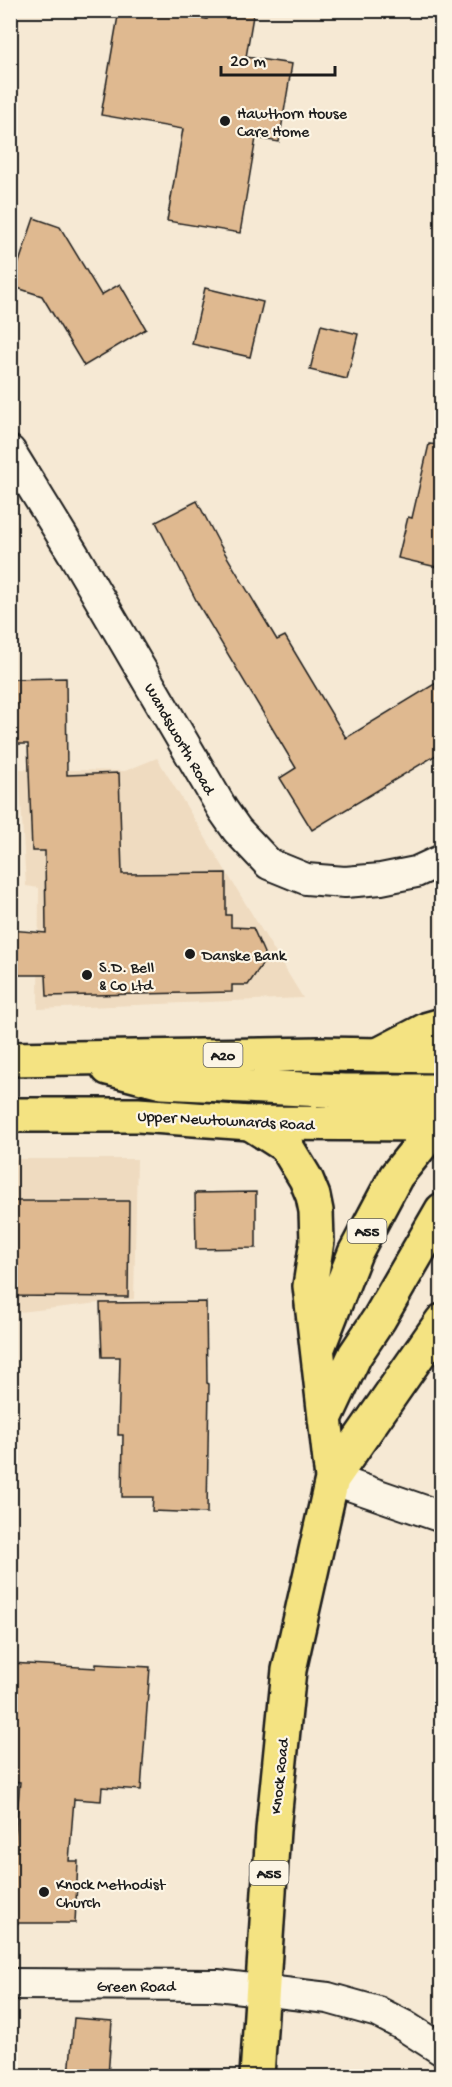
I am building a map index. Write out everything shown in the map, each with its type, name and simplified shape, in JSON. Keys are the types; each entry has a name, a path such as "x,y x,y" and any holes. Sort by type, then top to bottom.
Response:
{"main road":[{"path":"378,1055 428,1029 441,1025"},
{"name":"A20","path":"10,1059 441,1056"},
{"path":"68,1057 162,1082 344,1091 441,1091"},
{"name":"Upper Newtownards Road","path":"10,1115 138,1114 250,1123 440,1122"},
{"name":"Knock Road","path":"257,2076 273,1830 289,1670 332,1479 317,1349 355,1253 396,1176 440,1122"},
{"path":"250,1123 286,1146 306,1179 313,1196 317,1241 310,1286 317,1349"},
{"path":"326,1419 356,1355 441,1210"},
{"name":"Knock Road","path":"332,1479 441,1321"}],"street":[{"name":"Wandsworth Road","path":"10,451 74,555 223,810 237,830 269,864 306,879 345,882 381,879 416,872 441,860"},
{"path":"332,1479 441,1517"},
{"name":"Green Road","path":"10,1984 218,1985 261,1992 328,1998 378,2012 441,2050"}],"shaded area":[{"path":"157,758 303,998 38,1009 39,888 26,886 19,769 125,771"},
{"path":"10,1159 137,1159 134,1299 11,1313"}],"building":[{"name":"Hawthorn House Care Home","path":"119,10 157,10 207,19 208,10 254,10 246,57 292,64 279,142 256,138 240,233 167,221 183,129 101,115"},
{"path":"34,218 60,227 101,295 120,284 146,329 84,366 42,296 11,286"},
{"path":"205,288 263,302 250,357 192,344"},
{"path":"321,325 358,334 347,379 310,370"},
{"path":"429,444 441,445 441,568 398,558 408,517 412,518"},
{"path":"197,501 220,545 277,640 285,636 346,738 441,680 441,752 312,830 280,778 296,768 198,604 156,522"},
{"path":"66,678 67,775 119,773 122,874 226,873 226,915 231,915 231,927 253,928 264,953 263,963 248,985 232,985 232,992 47,996 46,975 10,975 10,930 46,933 45,851 32,851 28,744 10,744 10,679"},
{"path":"256,1192 256,1248 196,1249 195,1193"},
{"path":"10,1201 129,1201 128,1297 10,1296"},
{"path":"206,1302 207,1383 209,1384 207,1513 152,1511 153,1497 122,1497 123,1435 118,1435 120,1357 102,1357 100,1303"},
{"path":"10,1663 96,1668 96,1664 150,1667 141,1790 102,1787 101,1801 74,1799 69,1861 78,1861 75,1923 10,1923 10,1848 14,1848 20,1782 10,1781"},
{"path":"74,2018 112,2021 108,2076 69,2076"}],"place":[{"name":"Hawthorn House Care Home","path":"225,121"},
{"name":"Danske Bank","path":"190,954"},
{"name":"S.D. Bell & Co Ltd","path":"87,975"},
{"name":"Knock Methodist Church","path":"44,1892"}]}
